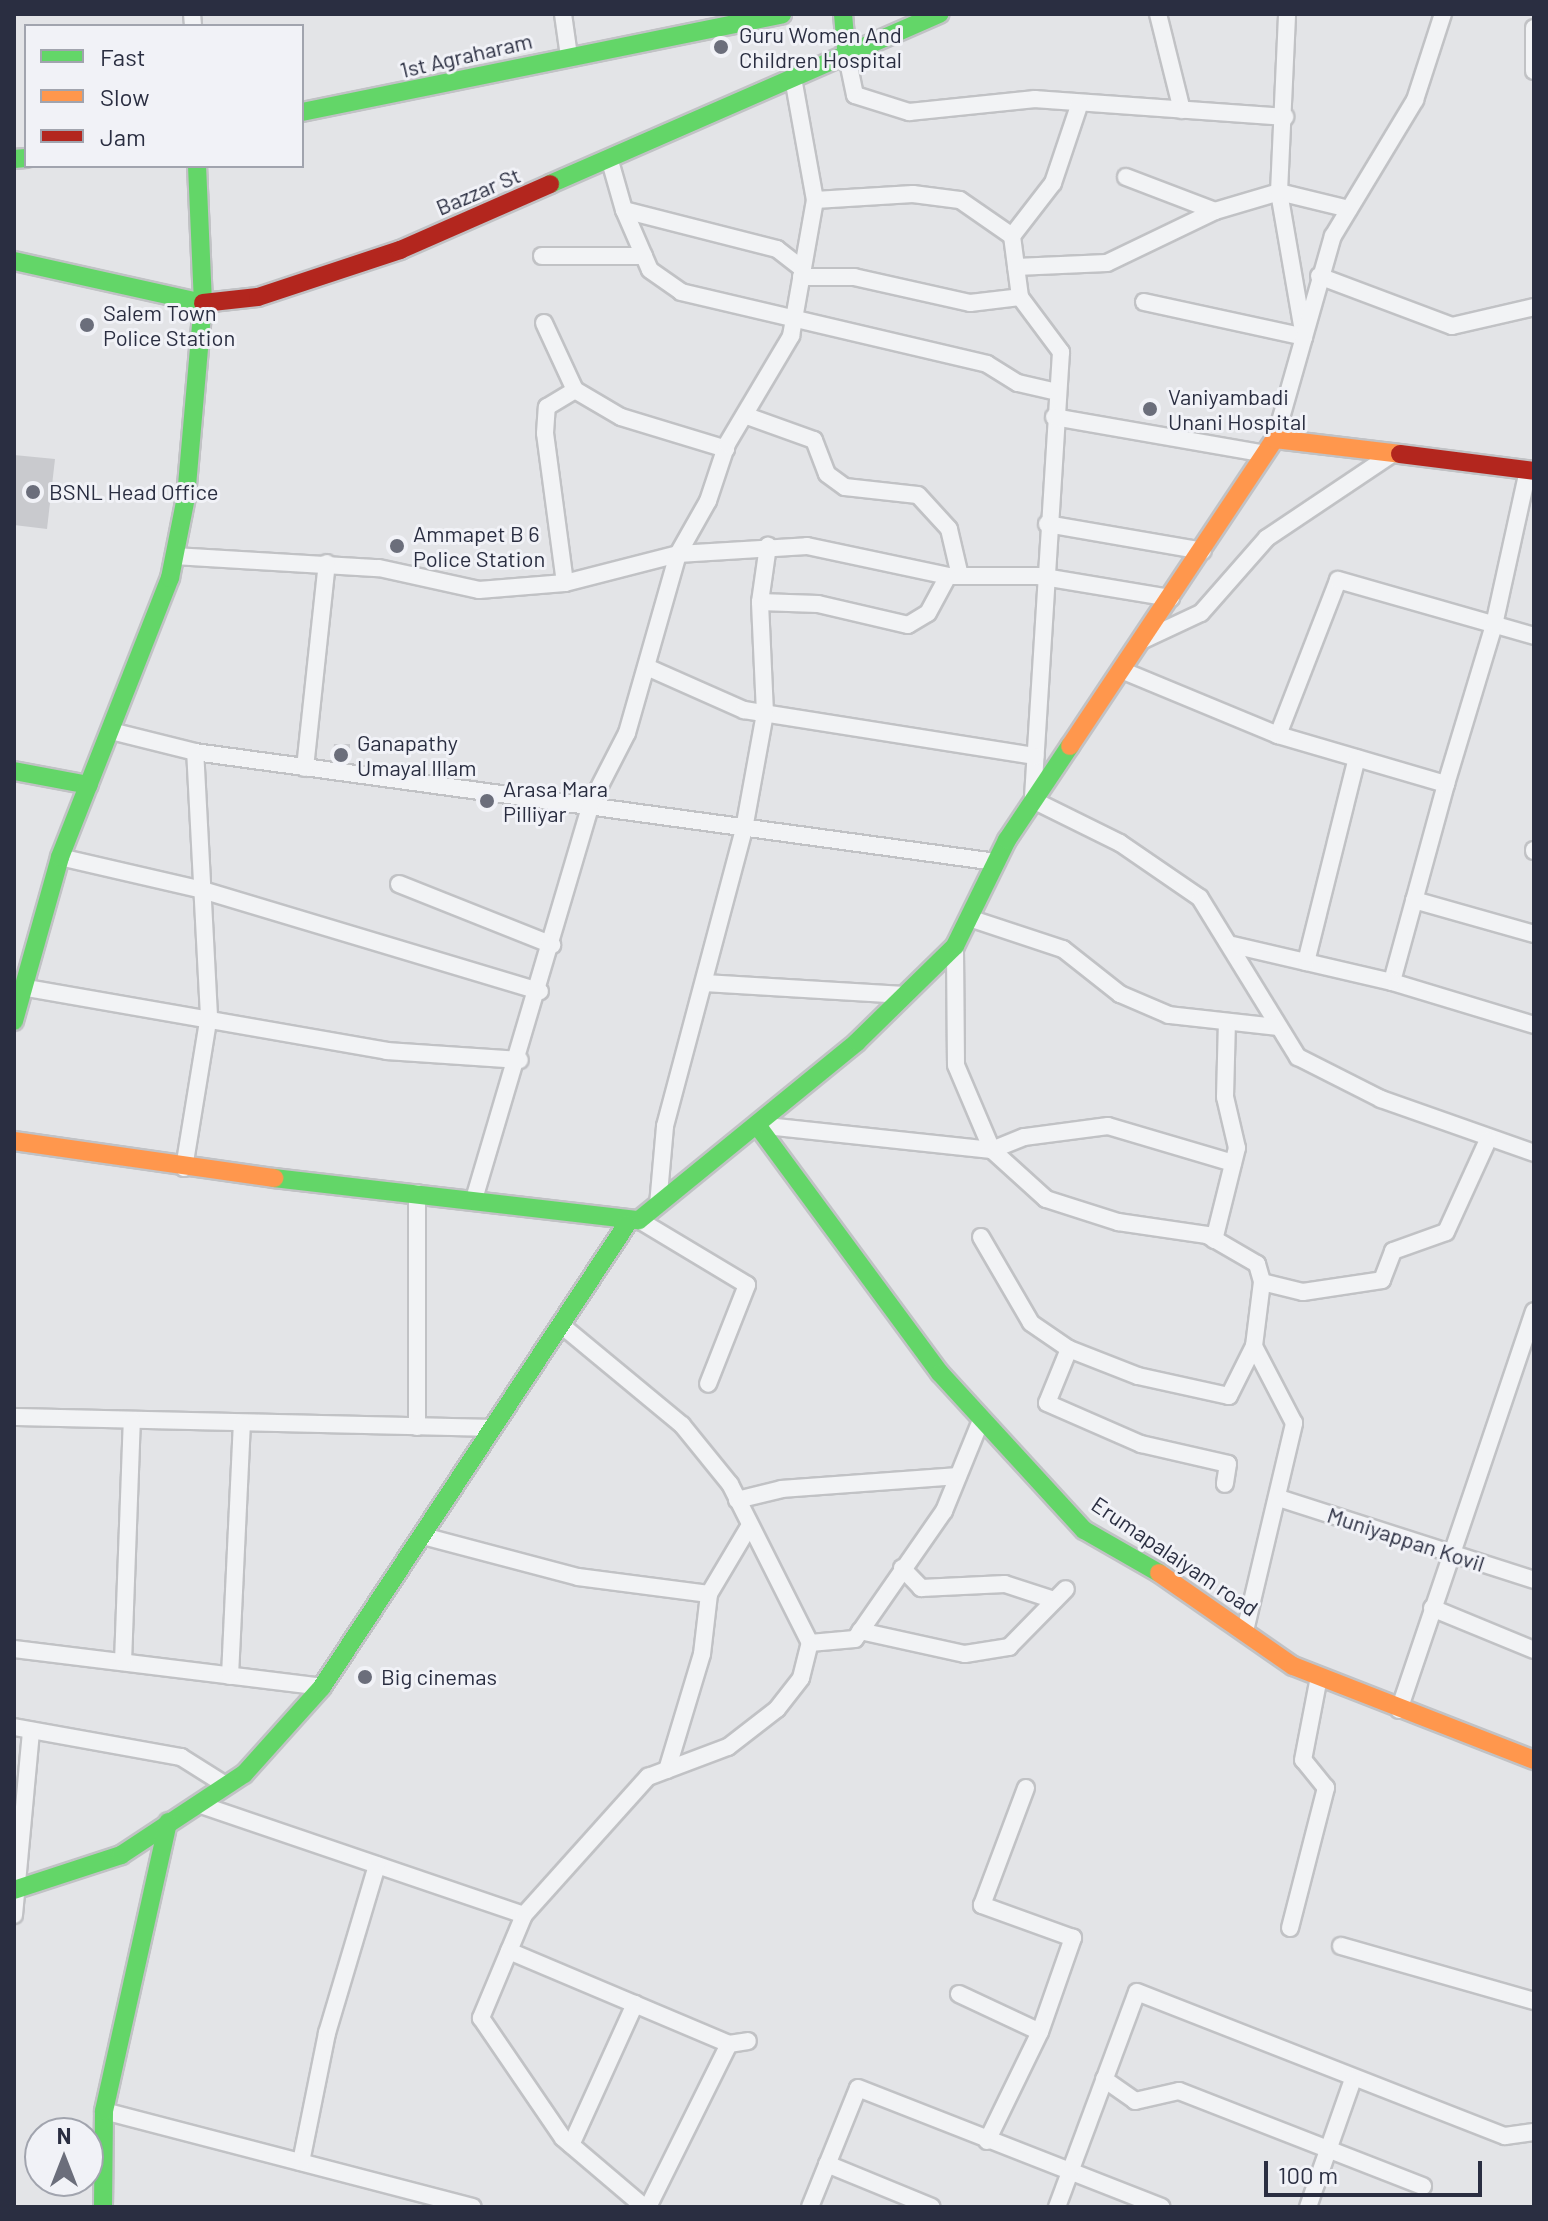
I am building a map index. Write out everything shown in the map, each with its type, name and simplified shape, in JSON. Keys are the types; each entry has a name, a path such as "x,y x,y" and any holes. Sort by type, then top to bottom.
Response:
{"main road":[{"name":"1st Agraharam","path":"304,112 782,14"},
{"path":"843,14 846,52"},
{"name":"Bazzar St","path":"14,261 203,303 258,297 400,250 794,83 846,52 939,14"},
{"path":"14,1021 27,988 60,857 111,731 174,556 203,303 197,168"},
{"path":"17,1889 121,1855 168,1822 201,1805 227,1786 322,1687 423,1536 487,1428 633,1222 757,1125 905,995 955,946 996,862 1033,800 1270,447 1531,471"},
{"path":"14,771 89,785"},
{"name":"Erumapalaiyam road","path":"757,1125 940,1373 1084,1530 1319,1677 1399,1710 1533,1755"},
{"path":"14,1141 184,1168 474,1199 633,1222"},
{"path":"103,2207 104,2111 168,1822"}],"street":[{"path":"563,14 569,56"},
{"path":"1158,14 1182,110"},
{"path":"1287,14 1285,117 1279,192 1304,337"},
{"path":"1054,417 1270,447 1319,276 1349,209 1415,100 1443,14"},
{"path":"1534,28 1534,71"},
{"path":"846,52 855,95 874,107 909,112 1035,99 1285,117"},
{"path":"474,1199 520,1060 591,803 649,668 678,554 708,501 726,449 768,385 794,320 815,200 794,83"},
{"path":"1080,103 1053,183 1012,236 1020,297 1061,352 1047,524 1033,800 1120,843 1200,898 1233,945 1277,1027 1298,1057 1381,1099 1488,1140 1534,1153"},
{"path":"610,161 624,210 644,256 681,292 987,364 1018,383 1056,392"},
{"path":"1126,177 1215,211"},
{"path":"1016,267 1107,263 1215,211 1279,192 1349,209"},
{"path":"815,200 913,194 960,200 1012,236"},
{"path":"624,210 777,249 802,273 854,277 970,303 1020,297"},
{"path":"542,256 644,256"},
{"path":"1319,276 1452,326 1534,307"},
{"path":"1144,302 1304,337"},
{"path":"544,323 575,390 621,417 726,449"},
{"path":"565,583 545,433 547,407 575,390"},
{"path":"747,416 814,440 827,474 845,487 918,495 949,529 954,576 928,613 908,625 818,604 760,602"},
{"path":"1141,641 1201,613 1267,538 1389,456"},
{"path":"1392,982 1446,784 1494,625 1531,471"},
{"path":"1047,524 1203,551"},
{"path":"174,556 327,563 438,576 479,590 565,583 678,554 768,546 807,546 954,576 1044,577 1171,598"},
{"path":"658,1205 665,1126 744,829 765,713 760,602 768,546"},
{"path":"305,768 327,563"},
{"path":"1278,735 1338,580 1534,636"},
{"path":"649,668 765,713 1035,756"},
{"path":"1121,670 1278,735 1446,784"},
{"path":"111,731 195,752 591,803 744,829 996,862"},
{"path":"184,1168 209,1016 199,889 195,752"},
{"path":"1306,962 1357,758"},
{"path":"60,857 199,889 540,991"},
{"path":"399,884 552,945"},
{"path":"1414,900 1534,934"},
{"path":"969,918 1063,949 1120,994 1169,1015 1277,1027"},
{"path":"1233,945 1392,982 1534,1025"},
{"path":"955,946 956,1065 992,1150 1046,1199 1118,1222 1214,1240 1257,1264 1262,1282 1254,1346 1229,1396 1138,1376 1069,1349 1031,1323 981,1237"},
{"path":"704,983 905,995"},
{"path":"27,988 209,1016 387,1051 520,1060"},
{"path":"1214,1240 1233,1163 1227,1022"},
{"path":"757,1125 992,1150 1024,1137 1108,1126 1179,1153 1233,1163"},
{"path":"1262,1282 1303,1292 1382,1280 1393,1251 1446,1232 1488,1140"},
{"path":"417,1193 417,1427"},
{"path":"633,1222 747,1285 708,1384"},
{"path":"1399,1710 1449,1553 1534,1311"},
{"path":"560,1324 682,1425 737,1500 810,1643 801,1678 777,1709 728,1747 648,1777 524,1915 481,2018 571,2145 624,2200 646,2207 729,2044"},
{"path":"1245,1631 1279,1498 1294,1423 1254,1346"},
{"path":"1069,1349 1047,1403 1141,1444 1228,1464 1225,1484"},
{"path":"14,1417 487,1428"},
{"path":"810,1643 855,1639 944,1511 982,1418"},
{"path":"123,1662 132,1420"},
{"path":"230,1676 242,1423"},
{"path":"737,1500 782,1489 958,1476"},
{"name":"Muniyappan Kovil","path":"1279,1498 1534,1580"},
{"path":"667,1770 702,1654 709,1594 750,1525"},
{"path":"423,1536 578,1577 709,1594"},
{"path":"860,1631 965,1654 1009,1647 1060,1594 1005,1584 921,1588 902,1568"},
{"path":"1432,1608 1534,1650"},
{"path":"14,1649 322,1687"},
{"path":"1290,1928 1326,1788 1303,1760 1319,1677"},
{"path":"14,1727 181,1757 227,1786"},
{"path":"14,1915 31,1731"},
{"path":"987,2141 1040,2032 1073,1938 982,1905 1026,1788"},
{"path":"201,1805 524,1915"},
{"path":"301,2162 327,2033 377,1865"},
{"path":"1341,1946 1534,2001"},
{"path":"509,1951 729,2044 748,2041"},
{"path":"1057,2207 1137,1992 1505,2136 1534,2132"},
{"path":"959,1994 1040,2032"},
{"path":"571,2145 635,2004"},
{"path":"1104,2079 1135,2101 1179,2091 1423,2186"},
{"path":"1308,2207 1353,2079"},
{"path":"810,2207 858,2088 1161,2207"},
{"path":"104,2111 473,2207"},
{"path":"827,2164 932,2207"}],"building":[{"name":"BSNL Head Office","path":"14,455 55,459 47,529 14,525"},
{"name":"Ganapathy Umayal Illam","path":"334,744 350,744 350,762 332,760"}],"traffic: fast":[{"path":"304,112 782,14"},
{"path":"843,14 846,52"},
{"path":"550,184 939,14"},
{"path":"14,159 24,158"},
{"path":"14,1021 60,857 170,578 186,497 203,303 197,168"},
{"path":"14,261 203,303"},
{"path":"274,1178 639,1220 857,1042 955,946 1007,840 1070,746"},
{"path":"14,771 89,785"},
{"path":"757,1125 940,1373 1084,1530 1159,1573"},
{"path":"14,1890 121,1855 244,1774 322,1687 627,1224"},
{"path":"103,2207 104,2111 168,1822"}],"traffic: slow":[{"path":"1070,746 1275,439 1400,454"},
{"path":"14,1141 274,1178"},
{"path":"1159,1573 1293,1666 1534,1760"}],"traffic: jam":[{"path":"203,303 258,297 400,250 550,184"},
{"path":"1400,454 1534,471"}],"place":[{"name":"Guru Women And Children Hospital","path":"721,47"},
{"name":"Salem Town Police Station","path":"87,325"},
{"name":"Vaniyambadi Unani Hospital","path":"1150,409"},
{"name":"BSNL Head Office","path":"33,492"},
{"name":"Ammapet B 6 Police Station","path":"397,546"},
{"name":"Ganapathy Umayal Illam","path":"341,755"},
{"name":"Arasa Mara Pilliyar","path":"487,801"},
{"name":"Big cinemas","path":"365,1677"}]}
